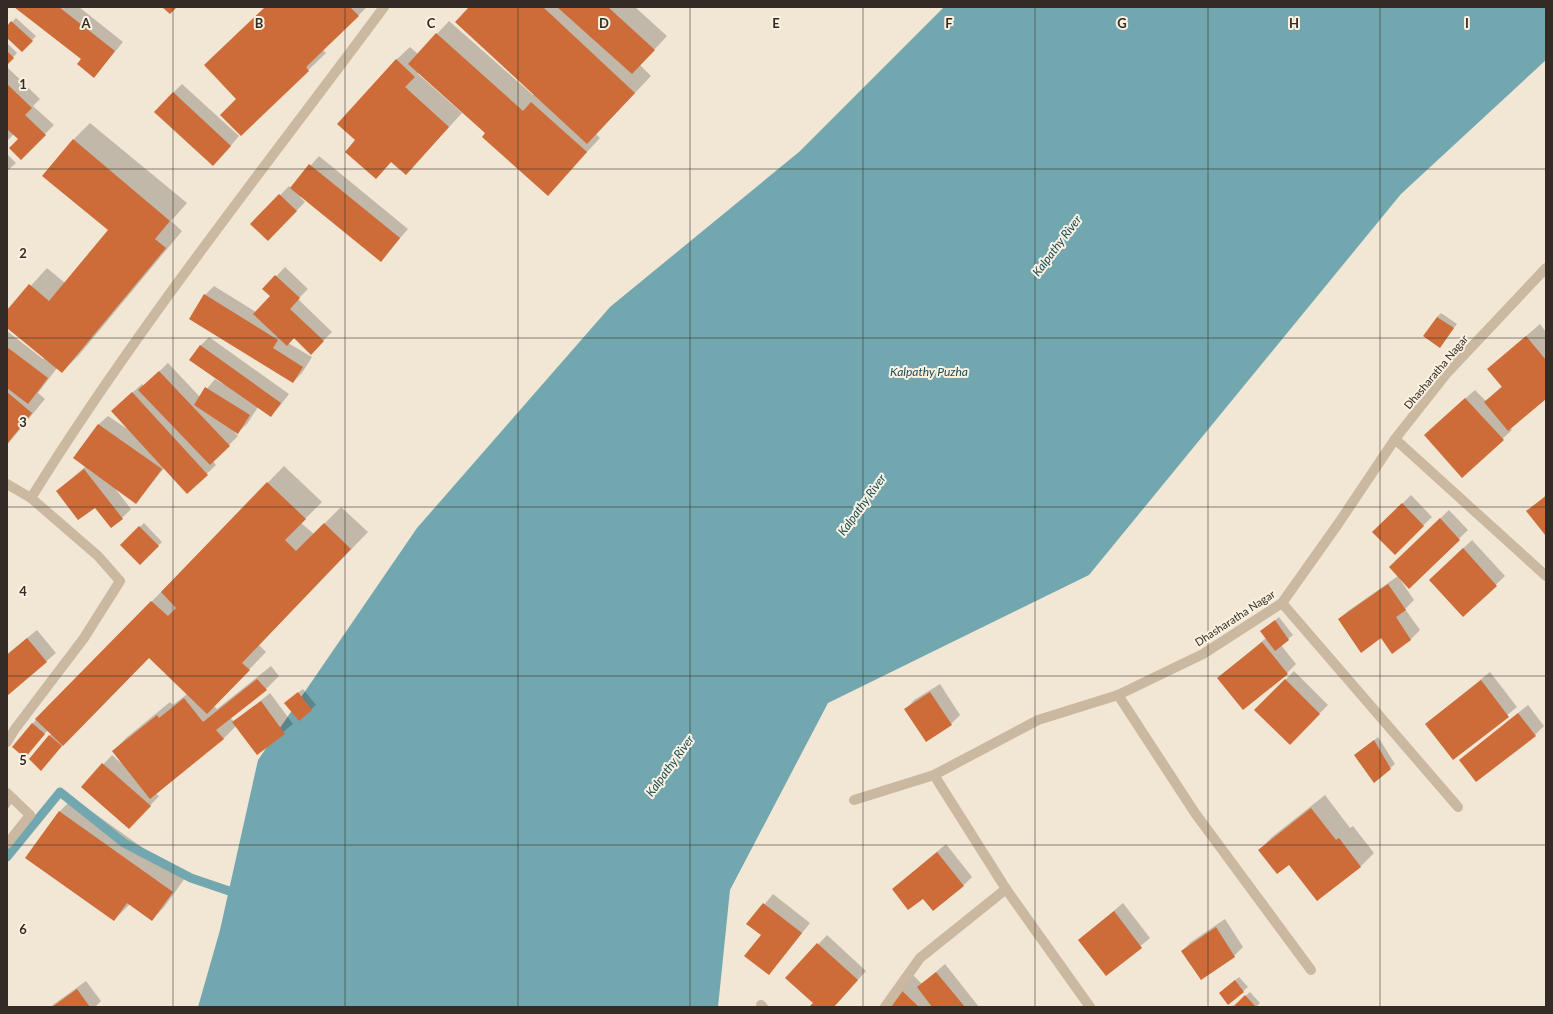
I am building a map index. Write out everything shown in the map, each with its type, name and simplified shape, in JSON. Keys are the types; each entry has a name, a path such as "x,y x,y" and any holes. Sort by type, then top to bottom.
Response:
{"street":[{"path":"31,498 60,452 150,322 384,7"},
{"name":"Dhasharatha Nagar","path":"854,800 934,774 1038,720 1118,695 1203,654 1282,603 1338,524 1395,439 1447,374 1546,269"},
{"path":"1395,439 1546,576"},
{"path":"7,484 31,498 98,556 120,581 84,638 15,729 7,742"},
{"path":"1282,603 1458,807"},
{"path":"1118,695 1195,813 1311,970"},
{"path":"934,774 1006,889 1090,1007"},
{"path":"7,793 30,815 7,844"},
{"path":"885,1007 920,958 1006,889"}],"water":[{"name":"Kalpathy Puzha","path":"944,7 1546,7 1546,60 1401,194 1089,575 828,703 730,890 718,1007 198,1007 220,930 258,760 417,528 610,307 799,152"}],"building":[{"path":"14,7 59,7 115,51 94,78 77,64 81,59"},
{"path":"162,7 177,7 170,14"},
{"path":"265,7 350,7 359,16 306,67 309,71 241,136 220,115 236,99 204,65"},
{"path":"469,7 543,7 635,93 587,144 455,22"},
{"path":"557,7 608,7 655,50 632,74"},
{"path":"11,21 33,41 22,52 7,38 7,26"},
{"path":"436,33 523,111 531,102 587,152 548,196 482,137 485,133 408,64"},
{"path":"7,51 14,58 7,65"},
{"path":"396,59 415,77 405,87 449,127 406,175 391,162 376,179 345,152 355,140 337,124"},
{"path":"7,84 32,108 25,115 46,135 21,160 9,148 18,139 7,129"},
{"path":"173,92 231,146 213,166 154,112"},
{"path":"73,139 170,221 155,239 166,248 62,373 7,328 7,310 29,284 49,301 108,230 42,176"},
{"path":"309,164 400,238 381,262 290,188"},
{"path":"279,194 297,211 268,241 250,224"},
{"path":"275,275 300,298 290,309 324,341 311,355 294,338 287,346 253,314 270,296 262,289"},
{"path":"204,294 278,340 273,348 303,367 293,383 189,319"},
{"path":"1437,317 1454,328 1440,348 1423,336"},
{"path":"1526,336 1546,360 1546,399 1508,431 1484,402 1502,387 1487,369"},
{"path":"200,345 281,403 271,417 189,360"},
{"path":"7,347 48,378 28,404 7,388"},
{"path":"159,371 230,446 210,465 138,390"},
{"path":"205,387 250,415 238,434 194,405"},
{"path":"7,392 32,413 7,444"},
{"path":"132,392 208,475 187,494 111,411"},
{"path":"1465,398 1504,440 1462,478 1424,435"},
{"path":"98,424 162,469 136,504 73,458"},
{"path":"84,469 123,519 111,528 95,508 78,520 56,491"},
{"path":"267,482 306,519 285,540 296,551 324,523 351,549 242,663 250,670 207,714 149,658 63,746 35,719 151,601 168,616 176,608 161,592"},
{"path":"1546,496 1546,536 1526,511"},
{"path":"1402,503 1424,526 1395,555 1372,532"},
{"path":"1440,518 1460,540 1409,589 1389,567"},
{"path":"139,526 159,546 140,565 120,545"},
{"path":"1463,548 1497,586 1463,617 1429,580"},
{"path":"1388,584 1406,610 1396,617 1411,640 1392,654 1381,638 1361,653 1338,619"},
{"path":"1275,620 1289,640 1275,651 1260,631"},
{"path":"27,638 47,662 7,696 7,655"},
{"path":"1262,642 1288,674 1243,710 1217,678"},
{"path":"257,679 267,690 216,730 224,739 150,799 112,751 157,715 159,718 184,698 203,722"},
{"path":"1285,679 1320,714 1290,745 1254,710"},
{"path":"1481,680 1509,717 1453,760 1425,724"},
{"path":"298,692 312,710 299,721 284,703"},
{"path":"930,692 952,725 926,742 904,709"},
{"path":"261,701 285,734 257,755 232,722"},
{"path":"1518,713 1536,736 1476,782 1459,760"},
{"path":"32,723 45,734 25,758 12,747"},
{"path":"49,735 62,746 41,771 29,759"},
{"path":"1374,740 1391,769 1374,783 1354,755"},
{"path":"102,763 151,806 129,829 81,787"},
{"path":"1311,808 1336,840 1339,838 1361,867 1317,901 1289,865 1277,874 1258,850"},
{"path":"59,811 173,892 152,921 127,903 114,921 25,858"},
{"path":"937,852 964,886 933,911 923,899 908,910 892,889"},
{"path":"763,903 802,933 769,975 744,956 761,935 746,924"},
{"path":"1114,911 1142,948 1106,976 1078,940"},
{"path":"1216,927 1235,957 1201,980 1181,951"},
{"path":"817,943 858,980 834,1007 809,1007 813,1003 785,978"},
{"path":"936,972 965,1007 932,1007 917,987"},
{"path":"1235,980 1244,992 1228,1005 1219,993"},
{"path":"899,988 919,1007 880,1007"},
{"path":"77,989 90,1007 52,1007"},
{"path":"1245,995 1256,1007 1237,1007 1235,1005"}],"waterway":[{"path":"7,857 60,792 124,843 191,878 238,894"}],"water label":[{"name":"Kalpathy River","path":"1057,246"},
{"name":"Kalpathy River","path":"862,505"},
{"name":"Kalpathy River","path":"670,766"}]}
